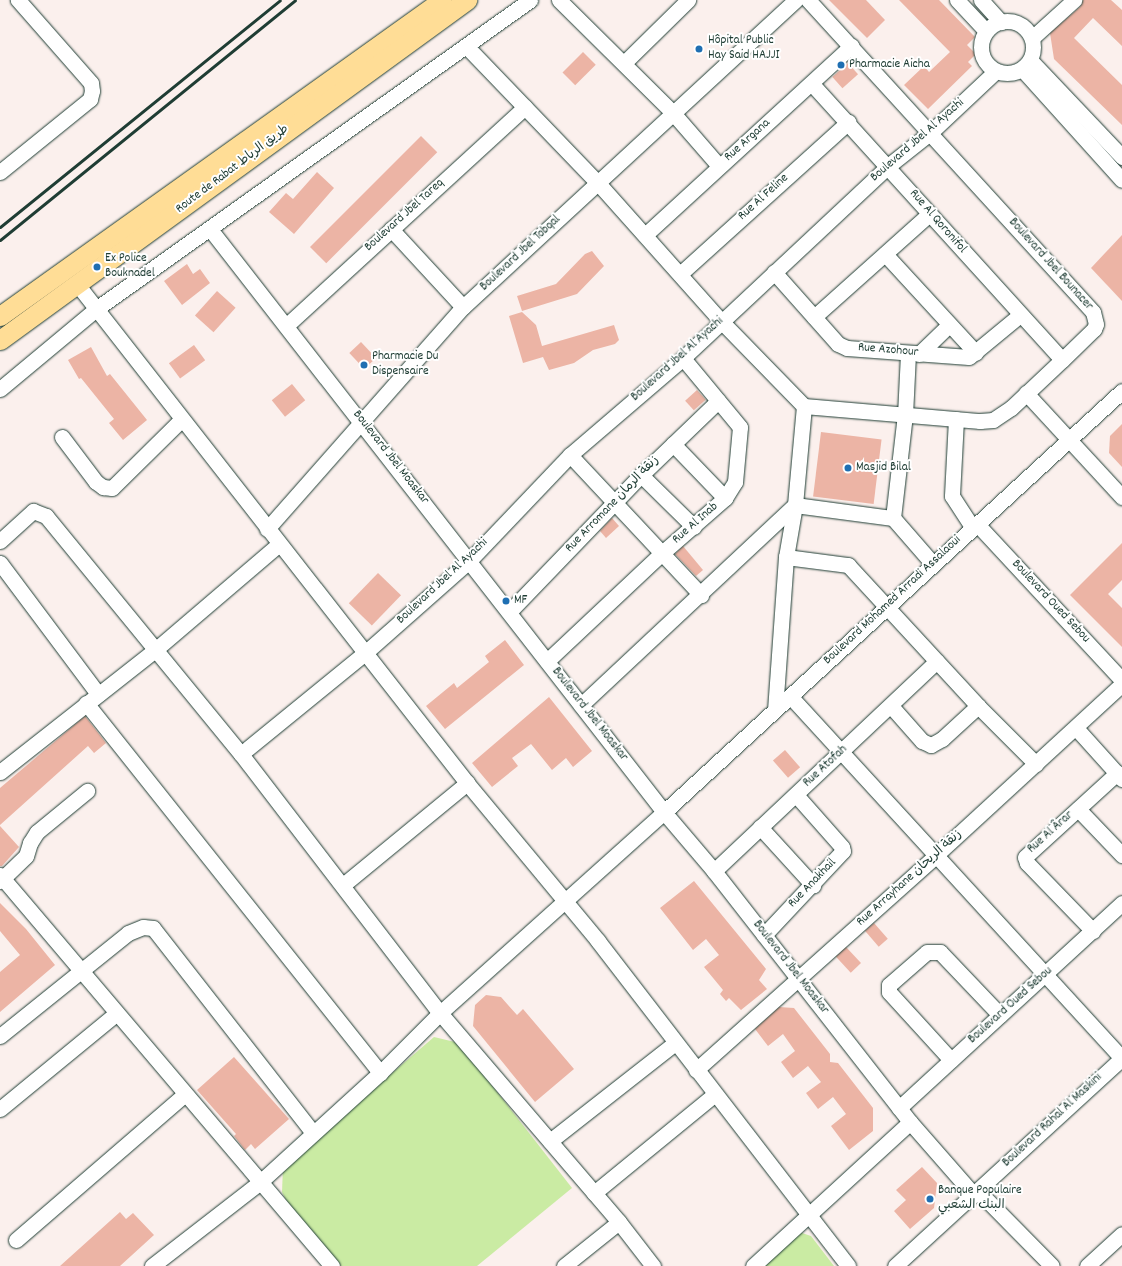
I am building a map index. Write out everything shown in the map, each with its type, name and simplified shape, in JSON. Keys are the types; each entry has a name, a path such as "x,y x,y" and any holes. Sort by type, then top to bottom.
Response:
{"main road":[{"name":"Route de Rabat طريق الرباط","path":"0,316 442,0"},
{"name":"Route de Rabat طريق الرباط","path":"0,340 467,0"}],"street":[{"path":"0,172 90,99 92,91 91,83 18,0"},
{"path":"0,389 96,309 530,0"},
{"path":"559,0 624,63 673,114 719,166"},
{"path":"624,63 688,0"},
{"name":"Boulevard Jbel Tobqal","path":"267,529 463,307 796,0"},
{"name":"Boulevard Jbel Bounacer","path":"804,406 956,420 994,420 1062,360 1094,329 1096,324 1093,312 931,132 808,0"},
{"path":"957,0 986,31"},
{"path":"981,0 1001,22"},
{"path":"1032,38 1074,0"},
{"path":"1001,22 1017,23 1025,28 1032,38 1034,50 1026,65 1011,74 996,71 986,63 981,53 982,41 986,31 1001,22"},
{"path":"467,46 598,183 721,321 804,406 795,505 786,557 775,710"},
{"name":"Rue Argana","path":"645,235 719,166 812,84 851,46"},
{"path":"1026,65 1122,157"},
{"path":"1026,65 1122,180"},
{"name":"Boulevard Jbel Al Ayachi","path":"241,754 365,653 469,561 570,455 683,358 888,166 931,132 996,71"},
{"name":"Rue Al Qoronifol","path":"812,84 888,166 1020,316 1062,360"},
{"name":"Boulevard Jbel Tareq","path":"286,326 525,107"},
{"name":"Rue Al Feline","path":"680,274 848,122"},
{"path":"814,316 929,214"},
{"name":"Boulevard Jbel Moaskar","path":"210,229 363,422 664,812 764,935 910,1122 976,1193 1052,1266"},
{"path":"391,229 463,307"},
{"path":"885,254 948,326 976,353"},
{"name":"Rue Azohour","path":"774,272 838,344 847,348 962,358 976,353 1020,316"},
{"path":"77,284 467,783 566,901 848,1266"},
{"path":"893,518 914,354 948,326"},
{"name":"Rue Al Inab","path":"547,661 662,553 694,527 725,498 735,482 740,427 683,358"},
{"name":"Boulevard Mohamed Arradi Assalaoui","path":"152,1266 259,1183 380,1073 440,1013 664,812 1122,391"},
{"path":"1026,393 1122,497"},
{"name":"Rue Arromane زنقة الرمان","path":"510,611 641,475 718,401"},
{"path":"62,437 96,482 103,487 112,488 119,483 182,419"},
{"name":"Boulevard Oued Sebou","path":"956,420 952,496 975,526 1122,680"},
{"path":"673,444 725,498"},
{"path":"570,455 614,504 701,595"},
{"path":"641,475 694,527"},
{"path":"795,505 893,518 933,564"},
{"path":"581,705 701,595 795,505"},
{"path":"0,541 32,511 42,513 241,754 440,1013 619,1222 654,1266"},
{"path":"0,772 92,698 155,650 279,544"},
{"path":"786,557 848,565 978,706 1036,764"},
{"path":"0,563 92,698 380,1073"},
{"name":"Rue Atofah","path":"714,872 760,827 841,754 937,661"},
{"name":"Rue Arrayhane زنقة الريحان","path":"696,1070 799,980 1076,728 1122,684"},
{"path":"790,696 841,754 1047,974 1122,1058"},
{"path":"891,706 922,741 931,746 942,739 978,706"},
{"path":"1076,728 1120,776"},
{"name":"Rue Al Ârar","path":"1093,931 1025,860 1026,855 1078,809 1120,776"},
{"path":"343,886 467,783"},
{"path":"87,790 37,832 30,843 26,856 1,878 259,1183 332,1266"},
{"name":"Rue Anakhail","path":"764,935 840,857 843,848 796,795"},
{"path":"1078,809 1122,855"},
{"path":"760,827 813,885"},
{"name":"Boulevard Oued Sebou","path":"899,1108 1047,974 1122,903"},
{"path":"0,1036 128,933 143,926 154,928 313,1133"},
{"path":"952,1060 889,992 889,985 927,952 940,952 1000,1015"},
{"path":"0,1109 116,1013"},
{"path":"550,1141 675,1043"},
{"name":"Boulevard Rahal Al Maskini","path":"895,1266 1122,1058"},
{"path":"594,1193 715,1094"},
{"path":"16,1240 184,1095"},
{"path":"753,1266 910,1122"},
{"path":"564,1266 619,1222"},
{"path":"1088,1266 1122,1234"}],"green space":[{"path":"434,1037 459,1043 572,1188 477,1266 341,1266 289,1206 282,1192 283,1167"},
{"path":"799,1232 811,1236 834,1266 758,1266"}],"building":[{"path":"829,0 866,0 885,20 867,38"},
{"path":"899,0 939,0 975,37 967,45 976,54 968,62 972,66 928,109 904,85 924,66 929,72 950,52"},
{"path":"1083,0 1111,0 1122,10 1122,46 1093,18 1074,38 1122,85 1122,125 1054,59 1050,33 1080,7"},
{"path":"583,52 596,65 575,85 562,73"},
{"path":"848,63 858,74 842,88 832,77"},
{"path":"421,136 437,152 326,263 310,247"},
{"path":"317,172 334,188 294,234 269,212 286,193 293,199"},
{"path":"1122,235 1122,301 1091,268"},
{"path":"592,251 604,266 577,294 522,311 517,296 556,284 585,254"},
{"path":"187,264 193,274 200,269 210,283 182,305 164,281"},
{"path":"217,291 236,308 213,332 195,316"},
{"path":"522,312 536,325 542,346 614,325 619,340 615,344 593,350 574,363 549,370 543,357 523,363 509,316"},
{"path":"361,342 376,358 364,369 349,353"},
{"path":"194,345 205,360 180,379 169,363"},
{"path":"91,347 107,376 110,374 147,420 123,440 109,423 114,419 81,378 79,379 68,360"},
{"path":"292,384 305,400 285,417 272,400"},
{"path":"697,390 706,400 694,410 685,401"},
{"path":"1122,424 1122,467 1109,453 1110,436"},
{"name":"Masjid Bilal","path":"821,432 882,439 874,504 813,497"},
{"path":"612,518 619,526 606,538 600,531"},
{"path":"1122,543 1122,580 1108,594 1122,608 1122,647 1070,595"},
{"path":"683,546 703,570 696,576 675,554"},
{"path":"378,573 401,595 372,625 349,603"},
{"path":"505,640 524,665 445,729 426,706 454,683 457,688 489,662 485,656"},
{"path":"549,697 592,751 573,767 566,758 552,770 531,744 512,758 518,766 492,787 472,763"},
{"path":"85,716 106,743 94,753 88,746 0,825 0,788"},
{"path":"785,750 800,767 788,778 773,760"},
{"path":"0,826 19,847 2,866 0,866"},
{"path":"694,881 766,969 759,980 767,989 741,1010 729,998 726,1001 720,994 723,990 704,967 719,955 706,939 693,950 660,908"},
{"path":"0,903 26,929 55,965 0,1012 0,972 20,955 0,931"},
{"path":"874,923 888,939 879,947 865,931"},
{"path":"846,947 861,963 851,973 836,957"},
{"path":"486,995 501,997 517,1015 523,1009 574,1069 535,1102 473,1026 475,1005"},
{"path":"779,1007 794,1008 830,1054 830,1062 838,1063 873,1108 873,1131 849,1150 831,1126 846,1114 833,1097 818,1109 806,1093 821,1082 808,1066 793,1078 781,1062 795,1051 783,1034 768,1046 755,1029"},
{"path":"234,1057 289,1119 255,1149 251,1144 245,1150 234,1136 236,1134 197,1090"},
{"path":"922,1167 937,1183 934,1208 910,1229 894,1211 906,1200 896,1190"},
{"path":"120,1212 126,1219 133,1213 154,1235 120,1266 60,1266"}],"railway":[{"path":"0,227 280,0"},
{"path":"0,240 295,0"}],"place":[{"name":"Hôpital Public Hay Said HAJJI","path":"699,49"},
{"name":"Pharmacie Aicha","path":"841,65"},
{"name":"Ex Police Bouknadel","path":"97,267"},
{"name":"Pharmacie Du Dispensaire","path":"364,365"},
{"name":"Masjid Bilal","path":"848,468"},
{"name":"MF","path":"506,601"},
{"name":"Banque Populaire البنك الشعبي","path":"930,1199"}]}
